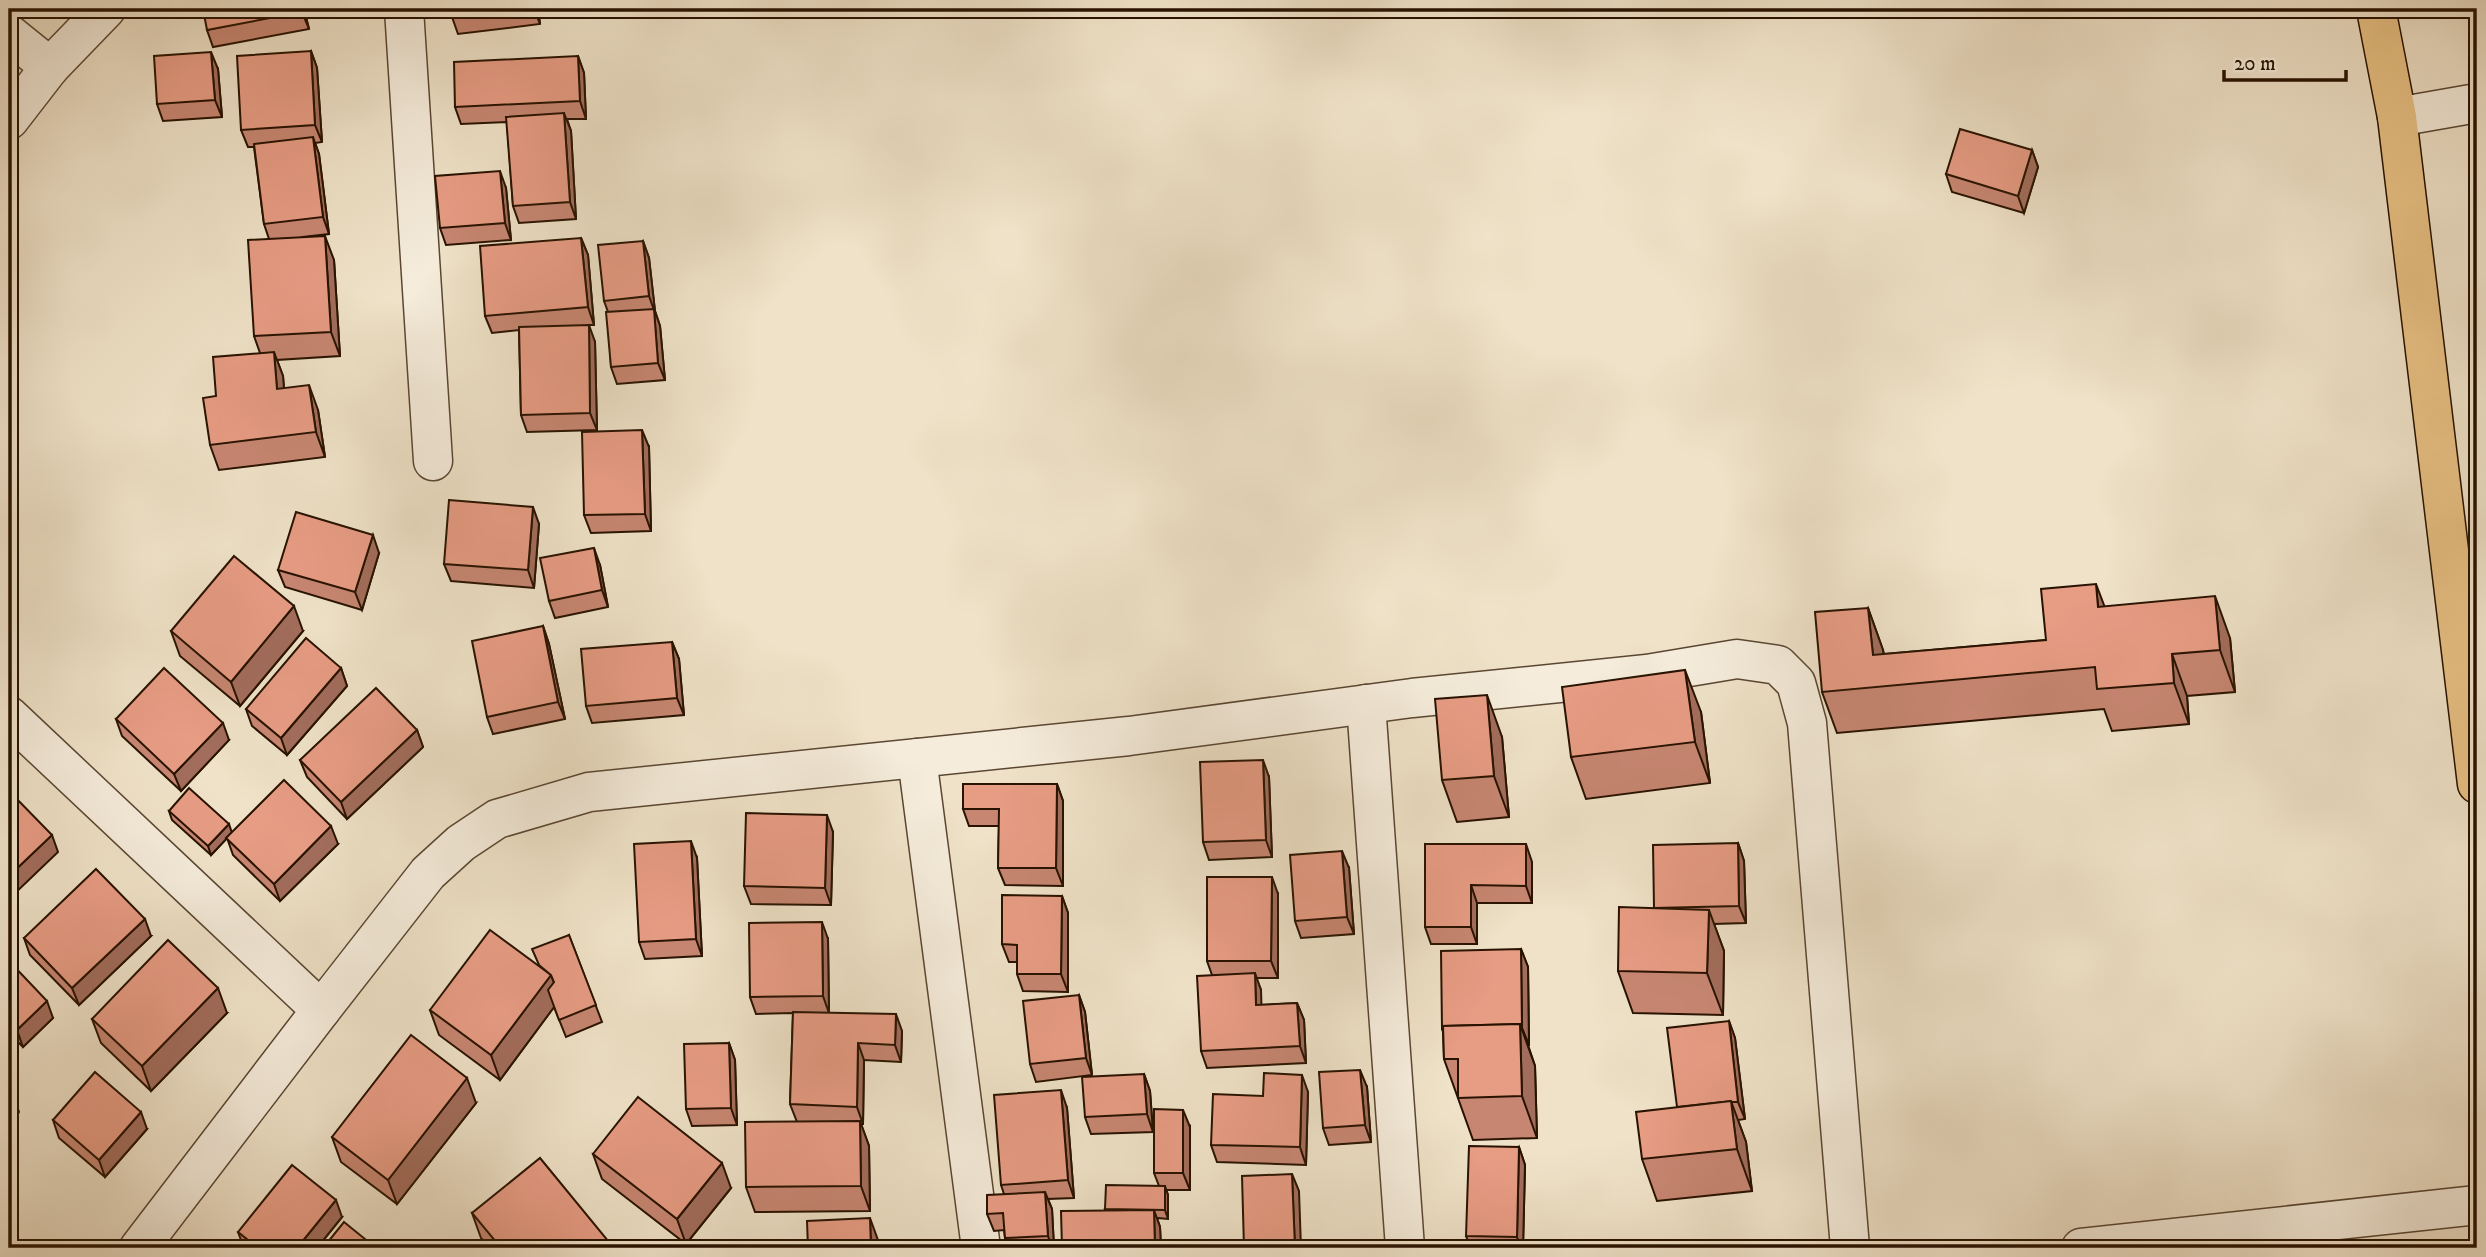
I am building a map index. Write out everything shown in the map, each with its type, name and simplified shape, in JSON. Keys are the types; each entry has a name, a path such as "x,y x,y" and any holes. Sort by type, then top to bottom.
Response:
{"main road":[{"path":"2376,9 2397,117 2477,784"}],"street":[{"path":"9,120 50,67 106,9"},
{"path":"404,9 433,461"},
{"path":"9,34 50,67"},
{"path":"2397,117 2477,103"},
{"path":"139,1248 428,873 461,843 497,820 589,792 1129,736 1366,704 1647,674 1737,659 1778,665 1796,683 1807,723 1850,1248"},
{"path":"1366,704 1405,1248"},
{"path":"9,716 321,1010"},
{"path":"917,758 981,1248"},
{"path":"2081,1248 2477,1205"}],"building":[{"path":"203,9 302,9 302,12 207,30"},
{"path":"451,9 521,9 452,17"},
{"path":"311,51 315,125 241,130 237,56"},
{"path":"211,52 215,100 157,104 154,56"},
{"path":"578,56 580,101 455,107 454,62"},
{"path":"564,113 570,202 513,206 506,117"},
{"path":"1960,129 2032,150 2018,196 1946,174"},
{"path":"313,137 323,217 264,224 254,144"},
{"path":"500,171 505,223 440,228 435,176"},
{"path":"325,236 331,332 254,336 248,240"},
{"path":"581,238 588,307 485,316 480,246"},
{"path":"643,241 649,296 604,301 598,245"},
{"path":"654,309 658,363 611,367 606,312"},
{"path":"589,325 590,413 521,415 519,327"},
{"path":"274,352 277,389 309,385 316,432 210,445 203,398 216,396 213,357"},
{"path":"642,430 645,514 584,515 582,432"},
{"path":"449,500 533,507 528,570 444,564"},
{"path":"296,512 373,535 355,592 278,570"},
{"path":"594,548 602,590 549,601 540,558"},
{"path":"234,556 294,606 231,682 171,631"},
{"path":"2096,584 2098,607 2215,596 2220,650 2172,654 2174,683 2097,689 2095,667 1822,692 1815,612 1868,608 1873,655 2046,640 2041,589"},
{"path":"543,626 558,702 487,717 472,641"},
{"path":"306,638 341,668 281,738 246,709"},
{"path":"672,642 677,698 586,706 581,649"},
{"path":"164,668 223,723 174,774 116,719"},
{"path":"1685,670 1695,742 1571,757 1562,687"},
{"path":"376,688 417,730 341,802 300,760"},
{"path":"1487,695 1494,776 1442,780 1435,699"},
{"path":"1263,760 1266,840 1203,842 1200,762"},
{"path":"284,780 331,826 274,884 226,838"},
{"path":"963,784 1057,784 1056,868 998,868 999,809 963,809"},
{"path":"189,788 229,824 208,846 169,811"},
{"path":"9,791 52,835 9,876"},
{"path":"746,813 827,815 825,888 744,886"},
{"path":"691,841 696,939 639,942 634,844"},
{"path":"1738,843 1739,906 1654,908 1653,845"},
{"path":"1425,844 1526,844 1526,886 1471,885 1471,927 1425,927"},
{"path":"1342,851 1347,917 1295,921 1290,855"},
{"path":"96,869 145,919 72,988 24,938"},
{"path":"1207,877 1272,877 1271,961 1207,961"},
{"path":"1002,895 1062,896 1061,974 1017,974 1017,945 1002,944"},
{"path":"1619,907 1709,910 1707,973 1618,971"},
{"path":"822,922 823,996 750,997 749,923"},
{"path":"490,930 551,975 491,1055 430,1010"},
{"path":"569,935 596,1005 559,1020 548,990 554,982 551,975 539,965 532,949"},
{"path":"168,940 218,988 142,1066 92,1019"},
{"path":"1521,949 1522,1028 1520,1024 1443,1026 1442,1029 1441,951"},
{"path":"9,961 47,1001 17,1030 9,1022"},
{"path":"1255,973 1256,1005 1297,1003 1300,1046 1201,1051 1197,976"},
{"path":"1079,995 1086,1058 1030,1064 1023,1001"},
{"path":"793,1012 896,1014 895,1045 858,1043 857,1107 790,1104"},
{"path":"1729,1021 1738,1102 1677,1107 1667,1028"},
{"path":"1520,1024 1522,1096 1458,1098 1458,1059 1444,1059 1443,1026"},
{"path":"411,1035 467,1078 388,1180 332,1137"},
{"path":"729,1043 731,1108 686,1109 684,1044"},
{"path":"1360,1070 1365,1125 1323,1128 1319,1072"},
{"path":"95,1072 141,1112 99,1160 53,1120"},
{"path":"1264,1073 1302,1075 1300,1147 1211,1145 1213,1094 1263,1096"},
{"path":"1144,1074 1147,1114 1085,1117 1082,1077"},
{"path":"1061,1090 1068,1180 1001,1185 994,1095"},
{"path":"638,1097 722,1163 677,1219 593,1154"},
{"path":"1731,1101 1737,1149 1642,1159 1636,1112"},
{"path":"1154,1109 1183,1110 1183,1173 1154,1173"},
{"path":"860,1121 861,1186 746,1187 745,1122"},
{"path":"1469,1146 1519,1147 1517,1237 1466,1236"},
{"path":"540,1158 609,1242 601,1248 501,1248 472,1213"},
{"path":"292,1165 336,1200 297,1248 258,1248 238,1232"},
{"path":"1292,1174 1295,1248 1244,1248 1242,1176"},
{"path":"1106,1185 1165,1186 1165,1210 1105,1209"},
{"path":"1045,1192 1048,1236 1005,1238 1003,1213 987,1214 987,1195"},
{"path":"1154,1210 1155,1248 1062,1248 1061,1211"},
{"path":"870,1218 871,1248 808,1248 807,1221"},
{"path":"344,1222 376,1248 323,1248"}]}
